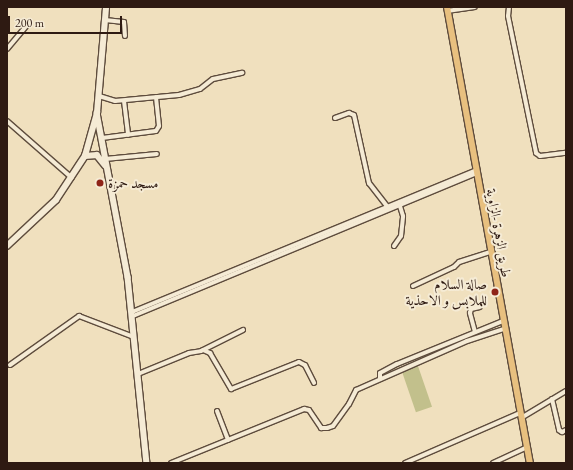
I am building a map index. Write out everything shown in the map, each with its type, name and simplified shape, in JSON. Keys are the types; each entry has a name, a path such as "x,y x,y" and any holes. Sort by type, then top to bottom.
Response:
{"main road":[{"name":"طريق الزهرة -الزاوية","path":"447,9 504,329 530,463"}],"street":[{"path":"7,246 51,206 73,178 85,156 90,143 97,112 106,7"},
{"path":"447,9 475,7"},
{"path":"509,7 508,16 536,154 540,156 566,153"},
{"path":"105,20 124,22 125,36"},
{"path":"7,49 30,22"},
{"path":"99,96 112,101 124,101 184,94 200,89 213,79 242,73"},
{"path":"102,138 158,130 156,98"},
{"path":"124,101 128,135"},
{"path":"97,112 105,159 122,238 132,314 147,463"},
{"path":"335,118 349,113 354,115 369,183 388,207"},
{"path":"7,121 73,178"},
{"path":"90,143 98,142 103,146"},
{"path":"90,143 107,169"},
{"path":"85,156 92,154 99,156"},
{"path":"105,159 157,154"},
{"path":"132,314 476,172"},
{"path":"132,314 388,207 399,204"},
{"path":"394,246 401,236 403,216 399,204"},
{"path":"412,286 454,267 459,262 490,252"},
{"path":"475,332 470,313 471,309 480,307"},
{"path":"10,366 79,316 134,337"},
{"path":"380,379 380,373 397,364 503,321"},
{"path":"171,463 305,409 321,428 333,426 349,404 356,390 484,335 504,329"},
{"path":"138,374 203,350 243,330"},
{"path":"481,330 484,335"},
{"path":"203,350 210,353 232,389 299,362 305,365 314,383"},
{"path":"405,463 521,416 566,391"},
{"path":"552,399 560,430 562,432 566,430"},
{"path":"217,411 228,440"},
{"path":"493,463 526,447"}],"shaded area":[{"path":"418,366 432,407 416,412 402,372"}],"place":[{"name":"مسجد حمزة","path":"100,183"},
{"name":"صالة السلام للملابس و الاحذية","path":"495,292"}]}
